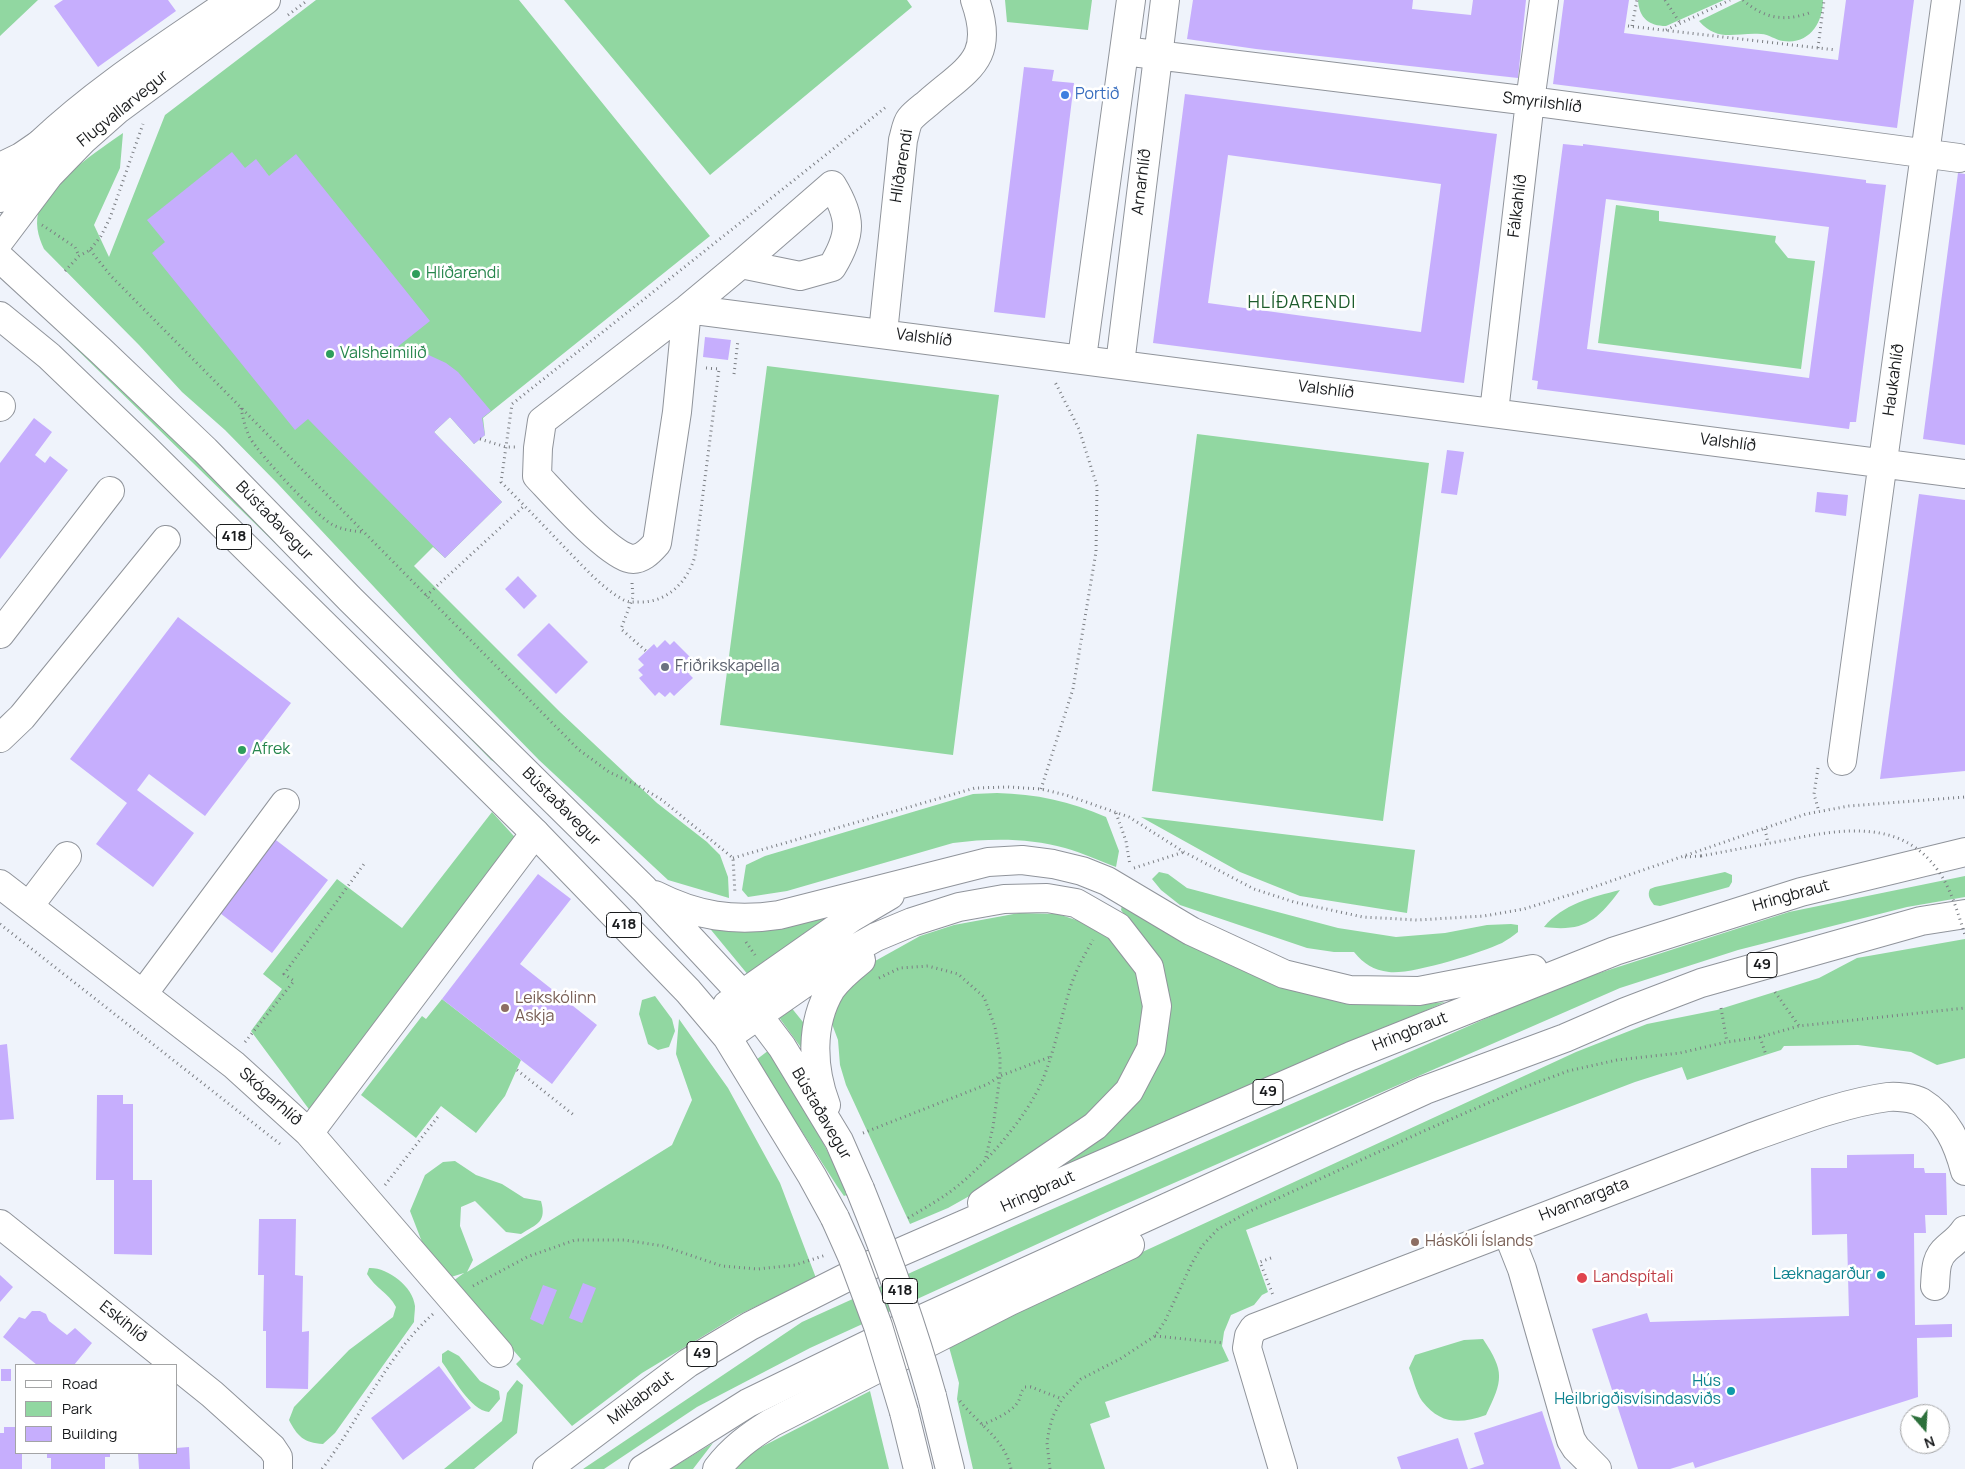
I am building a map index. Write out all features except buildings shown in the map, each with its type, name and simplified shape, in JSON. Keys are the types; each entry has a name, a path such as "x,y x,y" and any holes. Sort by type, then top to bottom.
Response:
{"main road":[{"name":"Flugvallarvegur","path":"0,198 40,144 104,90 233,0"},
{"name":"Hlíðarendi","path":"883,333 902,140 910,120 978,58 983,36 980,14 975,0"},
{"path":"1082,358 1130,0"},
{"name":"Arnarhlíð","path":"1120,364 1165,0"},
{"name":"Fálkahlíð","path":"1494,412 1530,101 1544,0"},
{"name":"Haukahlíð","path":"1842,761 1946,0"},
{"name":"Flugvallarvegur","path":"0,240 49,175 82,140 117,110 275,9"},
{"name":"Smyrilshlíð","path":"1124,51 1530,101 1800,127 1924,155 1958,158"},
{"path":"0,167 40,144"},
{"name":"Bústaðavegur","path":"0,258 198,443 357,606 644,889 750,1004 849,1138 860,1189 913,1327 950,1469"},
{"path":"687,308 677,412 657,543 645,556 630,559 606,546 537,476 538,448 542,421 741,264"},
{"name":"Valshlíð","path":"687,308 1965,474"},
{"name":"418","path":"0,316 49,356 145,448 535,833 719,1027 812,1176 835,1218 852,1256 878,1326 918,1469"},
{"path":"0,634 110,491"},
{"path":"0,738 22,717 166,540"},
{"path":"143,994 285,803"},
{"path":"309,1133 535,833"},
{"name":"Hringbraut","path":"873,1264 1351,1056 1615,951 1801,892 1965,852"},
{"path":"29,906 66,856"},
{"path":"644,889 676,906 697,912 719,917 756,919 779,915 988,862 1022,860 1053,864 1082,871 1107,881 1191,931 1284,974 1350,990 1419,991 1486,980 1615,951"},
{"path":"719,1027 750,1004 851,918 920,879"},
{"name":"Skógarhlíð","path":"0,884 234,1065 309,1133 499,1353"},
{"path":"750,1004 876,937 912,922 959,907 1004,898 1047,898 1076,904 1118,927 1149,967 1158,1006 1151,1049 1129,1091 1095,1126 925,1241"},
{"name":"49","path":"642,1469 748,1403 898,1330 1425,1090 1565,1038 1701,982 1920,921 1965,914"},
{"path":"849,1138 821,1093 815,1043 817,1025 823,1005 832,988 850,969 882,942 912,922"},
{"path":"717,1469 732,1450 743,1440 770,1423 873,1369 1010,1301 1565,1038"},
{"name":"Hvannargata","path":"1283,1469 1247,1348 1249,1336 1254,1328 1752,1137 1814,1116 1890,1096 1920,1101 1942,1119 1960,1148 1965,1171"},
{"name":"Eskihlíð","path":"0,1224 175,1364"},
{"path":"1935,1286 1939,1257 1961,1237 1965,1230"},
{"path":"1507,1231 1522,1269 1571,1440 1576,1448 1597,1469"},
{"name":"Miklabraut","path":"547,1469 688,1363 750,1326 873,1264"},
{"name":"Eskihlíð","path":"178,1367 212,1394 272,1448 278,1458 278,1469"},
{"path":"904,1415 905,1469"}],"path":[{"path":"275,9 308,0"},
{"path":"1637,0 1630,26 1836,50"},
{"path":"1665,0 1680,23"},
{"path":"1666,30 1730,0"},
{"path":"1743,0 1753,9 1775,18 1798,17 1809,13"},
{"path":"1818,48 1824,0"},
{"path":"64,271 79,256 90,250 101,236 110,218 141,125 149,119"},
{"path":"42,224 75,247 79,256"},
{"path":"90,250 111,276 426,596 593,762 657,797 733,858 735,896"},
{"path":"734,374 738,339"},
{"path":"1041,789 1074,689 1096,552 1097,486 1079,429 1054,381"},
{"path":"241,408 243,421 257,450 320,515 332,525 346,530 364,532"},
{"path":"480,439 506,447 538,448"},
{"path":"426,596 524,505 557,497"},
{"path":"630,559 633,597 621,629 646,651"},
{"path":"733,858 975,788 1008,786 1041,789 1066,795 1129,817 1184,852 1254,889 1294,902 1363,917 1417,920 1484,916 1524,909 1806,814 1849,806 1965,797"},
{"path":"1116,812 1126,841 1130,869 1184,852"},
{"path":"1765,829 1768,843"},
{"path":"1680,857 1701,856 1840,831 1878,832 1898,838 1913,846 1938,871 1957,908 1965,935"},
{"path":"246,1042 294,981 284,974 364,864"},
{"path":"0,924 285,1147"},
{"path":"743,939 759,960"},
{"path":"908,1218 946,1195 985,1161 1020,1120 1043,1080 1068,993 1093,939"},
{"path":"872,982 900,968 928,966 958,974 984,997 995,1027 1000,1057 1000,1076 993,1127 985,1161"},
{"path":"1775,992 1799,1026"},
{"path":"1720,1008 1727,1042"},
{"path":"1050,1469 1047,1443 1049,1430 1053,1416 1062,1399 1081,1379 1120,1359 1155,1336 1165,1321 1202,1246 1218,1229 1248,1212 1433,1127 1520,1089 1560,1074 1618,1060 1680,1053 1727,1042 1760,1037 1799,1026 1965,1008"},
{"path":"1760,1037 1766,1055"},
{"path":"849,1138 988,1084 1000,1076 1050,1057"},
{"path":"517,1070 575,1116"},
{"path":"380,1192 440,1114"},
{"path":"322,1469 352,1426 392,1360 419,1327 452,1299 527,1257 575,1240 624,1240 663,1246 722,1266 758,1269 794,1265 826,1255"},
{"path":"1271,1258 1260,1262 1282,1316"},
{"path":"1155,1336 1227,1343"},
{"path":"982,1425 1012,1408 1017,1403 1025,1387 1031,1387 1062,1399"},
{"path":"959,1399 999,1442 1006,1452 1011,1469"}],"green space":[{"path":"0,0 38,0 0,36"},
{"name":"Hlíðarendi","path":"316,0 519,0 710,236 483,418 485,435 474,444 450,417 434,432 502,502 445,558 433,547 414,566 560,712 657,803 707,842 720,855 728,877 729,898 668,880 539,760 458,677 278,484 225,430 182,392 139,345 44,249 40,239 37,218 40,208 47,197 77,167 123,133 120,168 94,225 109,257 165,115"},
{"path":"564,0 907,0 912,7 710,175"},
{"path":"1005,0 1092,0 1088,30 1007,22"},
{"path":"1638,0 1724,0 1666,26 1660,26 1646,20 1640,12"},
{"path":"1742,0 1823,0 1820,17 1813,31 1800,40 1780,40 1764,34 1720,34 1706,28 1699,21"},
{"path":"1616,205 1659,211 1659,221 1776,236 1775,242 1788,258 1815,261 1801,369 1598,343"},
{"path":"9,283 141,403 508,770 491,760 376,642"},
{"path":"767,366 999,395 953,755 720,725"},
{"path":"1197,434 1429,463 1383,821 1152,791"},
{"path":"997,793 1053,799 1106,817 1119,851 1116,867 1078,852 1038,842 981,840 953,843 787,891 748,897 742,890 746,865 765,856 973,794"},
{"path":"492,812 522,845 311,1112 251,1031 282,989 263,974 337,879 402,928"},
{"path":"1141,817 1415,850 1407,913 1300,896 1240,872"},
{"path":"1159,872 1168,874 1187,888 1338,928 1396,937 1445,933 1487,925 1511,924 1518,925 1518,932 1502,943 1429,967 1399,972 1383,971 1369,966 1354,952 1334,952 1307,948 1180,905 1161,890 1152,879"},
{"path":"1725,872 1732,875 1732,882 1729,887 1660,906 1654,905 1649,897 1650,889 1655,887"},
{"path":"1965,876 1965,897 1907,907 1738,950 1620,988 1103,1214 810,1348 697,1407 604,1469 583,1469 802,1322 1007,1229 1562,985 1789,912"},
{"path":"1620,890 1604,910 1580,926 1570,928 1544,927 1560,913 1579,902"},
{"path":"1123,900 1345,1001 1406,1006 1445,1002 1017,1194 1138,1096 1164,1054 1165,989 1156,956 1121,910"},
{"path":"850,905 749,976 707,925"},
{"path":"1019,913 1058,914 1082,922 1111,940 1137,973 1145,991 1143,1044 1109,1099 1014,1171 948,1208 910,1224 846,1085 840,1065 838,1040 829,1016 859,970 920,936 954,925"},
{"path":"1965,939 1965,1058 1937,1065 1911,1052 1858,1045 1784,1046 1781,1050 1687,1080 1682,1067 1635,1082 1246,1230 1268,1292 1262,1295 1254,1305 1231,1315 1224,1332 1222,1346 1229,1361 1105,1402 1110,1417 1090,1424 1105,1469 973,1469 957,1399 959,1383 949,1347 1008,1314 1576,1052 1647,1024 1717,1010 1819,978 1857,958"},
{"path":"655,996 672,1019 675,1031 669,1047 658,1050 648,1044 639,1014 642,1000"},
{"path":"442,999 521,1060 505,1096 476,1133 441,1106 416,1138 361,1095 422,1016 426,1019"},
{"path":"790,1006 807,1027 805,1053 778,1016"},
{"path":"679,1019 728,1088 780,1183 816,1278 738,1315 642,1373 572,1426 516,1364 521,1359 453,1281 464,1273 451,1277 422,1242 410,1211 425,1175 443,1162 455,1161 476,1175 502,1184 524,1198 541,1201 543,1208 542,1218 536,1225 521,1234 506,1232 475,1201 461,1207 460,1226 473,1260 467,1272 672,1145 692,1100 676,1054"},
{"path":"769,1050 804,1105 849,1194 844,1196 837,1186 756,1060"},
{"path":"369,1268 391,1274 410,1291 415,1306 414,1322 335,1433 323,1444 311,1442 298,1434 289,1420 294,1407 349,1350 393,1317 396,1307 389,1297 370,1279 367,1274"},
{"path":"1483,1339 1495,1360 1499,1376 1496,1393 1486,1415 1459,1421 1436,1415 1422,1401 1416,1389 1409,1368 1415,1355 1464,1340"},
{"path":"448,1350 459,1356 480,1381 499,1391 500,1399 489,1412 482,1410 469,1399 442,1362 442,1354"},
{"path":"517,1380 523,1385 517,1433 474,1469 444,1469 502,1421 507,1393"},
{"path":"870,1391 889,1469 731,1469 742,1457"},
{"path":"713,1443 693,1469 670,1469"}],"place":[{"name":"Portið","path":"1065,95"},
{"name":"Hlíðarendi","path":"416,274"},
{"name":"Valsheimilið","path":"330,354"},
{"name":"Friðrikskapella","path":"665,667"},
{"name":"Afrek","path":"242,750"},
{"name":"Leikskólinn Askja","path":"505,1008"},
{"name":"Háskóli Íslands","path":"1415,1242"},
{"name":"Læknagarður","path":"1881,1275"},
{"name":"Landspítali","path":"1582,1278"},
{"name":"Hús Heilbrigðisvísindasviðs","path":"1731,1391"}],"district":[{"name":"HLÍÐARENDI","path":"1302,303"}]}
